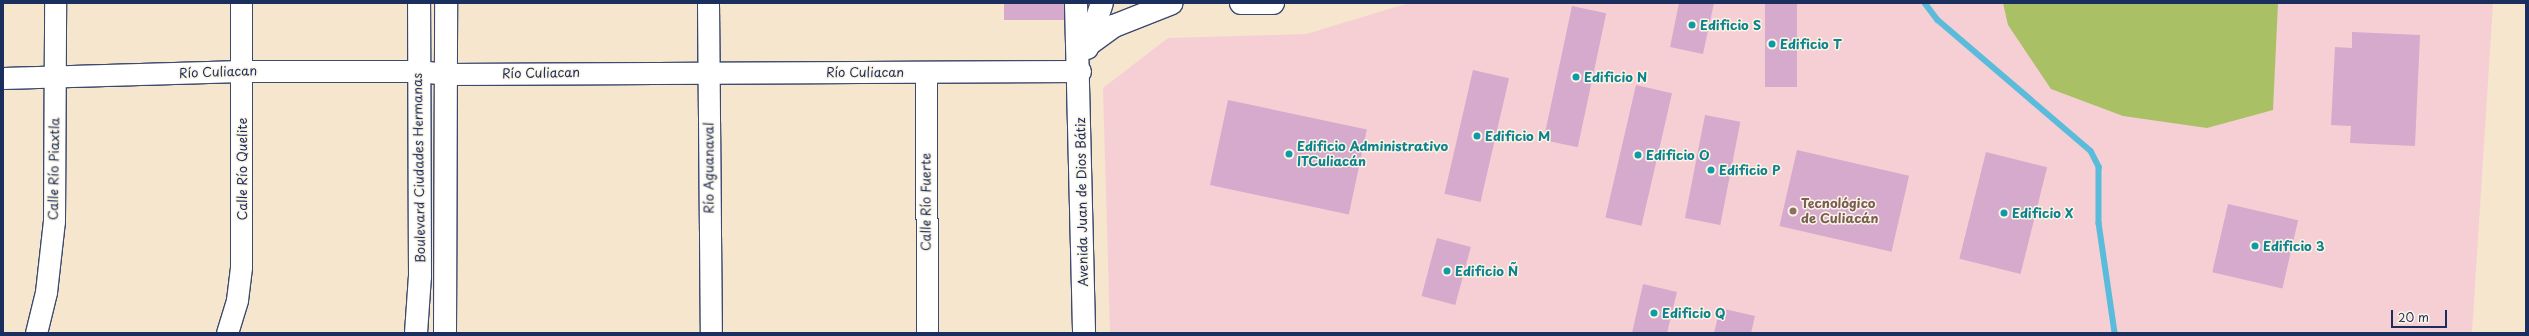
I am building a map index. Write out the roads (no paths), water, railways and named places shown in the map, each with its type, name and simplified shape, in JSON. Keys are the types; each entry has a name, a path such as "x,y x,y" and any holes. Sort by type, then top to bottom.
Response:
{"main road":[{"name":"Boulevard Ciudades Hermanas","path":"416,333 420,276 418,3"},
{"name":"Boulevard Ciudades Hermanas","path":"445,333 446,3"},
{"name":"Avenida Juan de Dios Bátiz","path":"1076,3 1080,71 1084,333"},
{"name":"Avenida Juan de Dios Bátiz","path":"1080,71 1102,3"},
{"path":"1088,44 1114,26 1172,3"},
{"path":"1241,3 1273,3"}],"street":[{"name":"Calle Río Piaxtla","path":"36,333 46,292 54,221 55,3"},
{"name":"Calle Río Quelite","path":"228,333 237,300 241,267 242,3"},
{"name":"Río Aguanaval","path":"708,3 711,333"},
{"name":"Río Culiacan","path":"3,78 55,78 242,71 418,71 446,74 1080,71"},
{"name":"Calle Río Fuerte","path":"926,72 927,333"}],"waterway":[{"path":"1925,3 1938,20 2091,151 2099,167 2099,223 2115,333"}],"place":[{"name":"Edificio S","path":"1692,25"},
{"name":"Edificio T","path":"1772,44"},
{"name":"Edificio N","path":"1576,77"},
{"name":"Edificio M","path":"1477,136"},
{"name":"Edificio Administrativo ITCuliacán","path":"1289,154"},
{"name":"Edificio O","path":"1638,155"},
{"name":"Edificio P","path":"1711,170"},
{"name":"Tecnológico de Culiacán","path":"1793,211"},
{"name":"Edificio X","path":"2004,213"},
{"name":"Edificio 3","path":"2255,246"},
{"name":"Edificio Ñ","path":"1447,271"},
{"name":"Edificio Q","path":"1654,313"}]}
